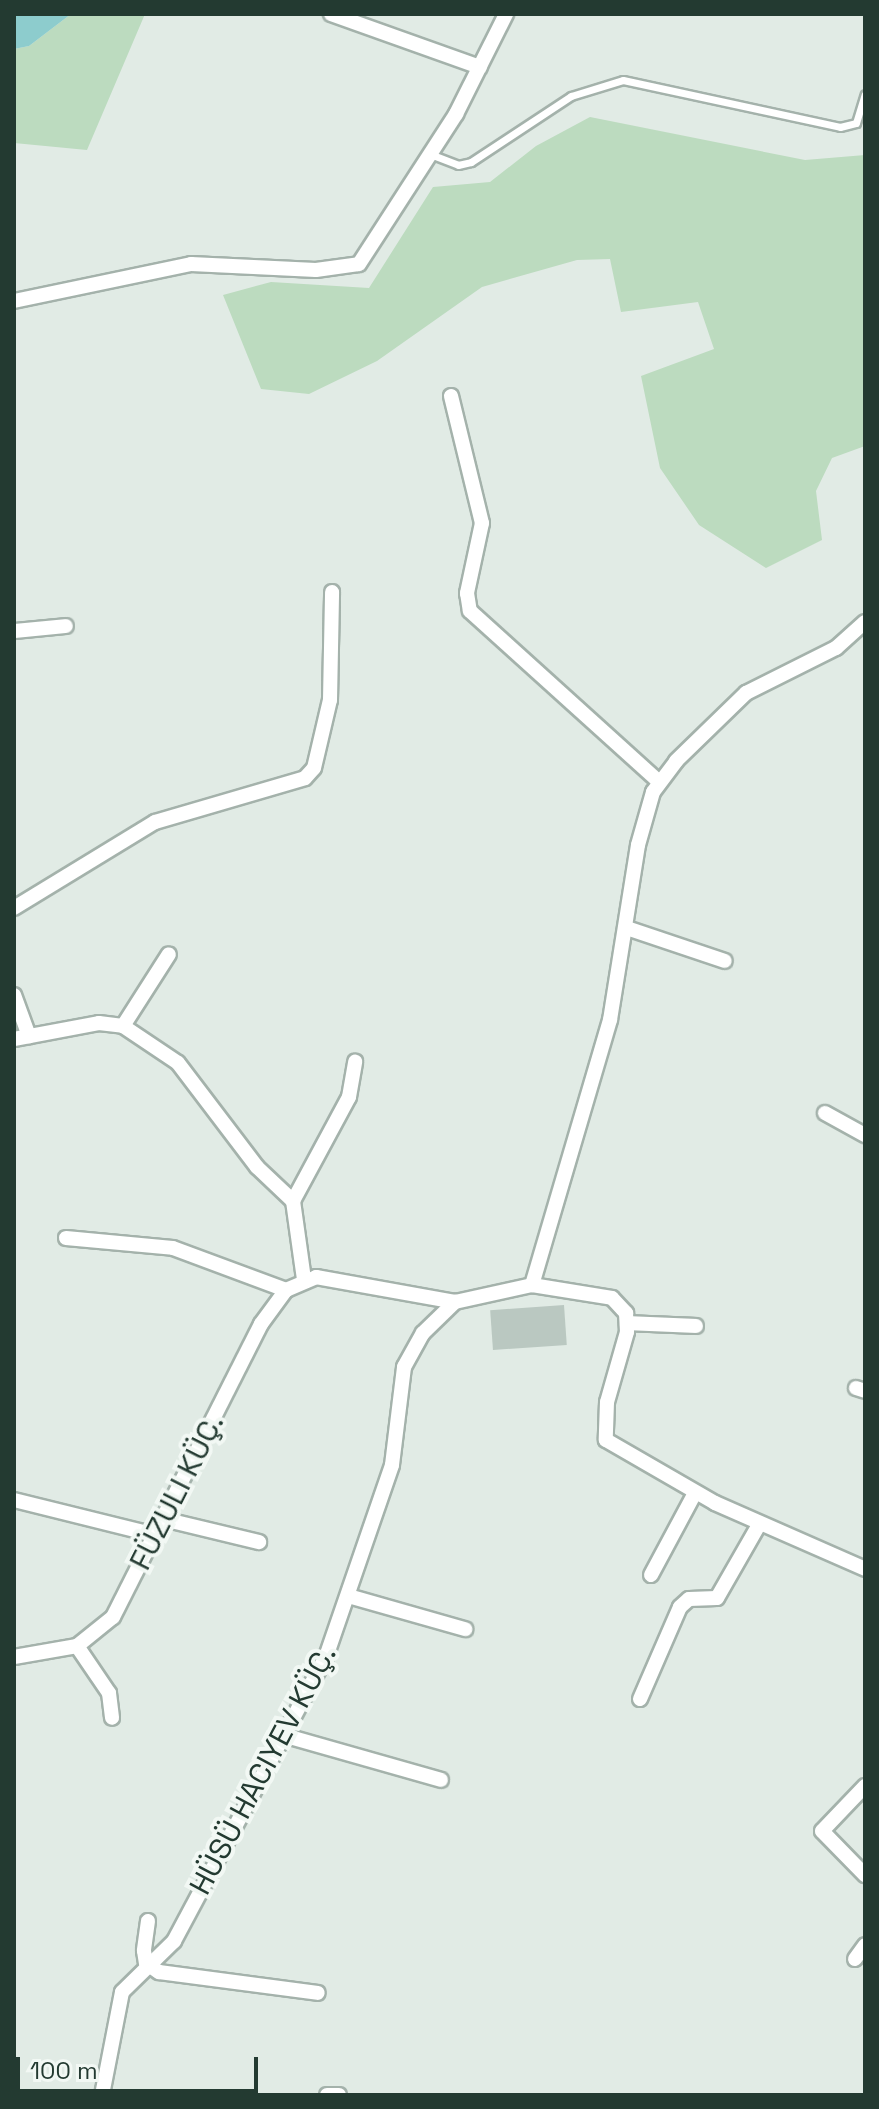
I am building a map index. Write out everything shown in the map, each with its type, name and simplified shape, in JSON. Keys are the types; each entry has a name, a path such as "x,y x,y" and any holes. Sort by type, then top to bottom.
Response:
{"street":[{"path":"331,14 480,67"},
{"path":"14,301 191,264 316,270 359,264 430,154 480,67 506,14"},
{"path":"451,396 482,523 467,593 470,611 659,782"},
{"path":"14,908 155,822 305,778 314,768 330,700 332,592"},
{"path":"532,1285 610,1020 644,814 659,782 746,693 836,648 865,622"},
{"path":"14,631 66,626"},
{"path":"627,928 725,961"},
{"path":"123,1026 169,954"},
{"path":"14,995 29,1036"},
{"path":"14,1039 99,1023 123,1026 178,1063 257,1167 293,1201"},
{"path":"355,1062 349,1097 293,1201 304,1279 455,1302 532,1285 612,1298 627,1323 604,1419 606,1440 695,1493 865,1569"},
{"path":"825,1113 865,1135"},
{"path":"66,1238 173,1248 286,1290"},
{"name":"FÜZULI KÜÇ.","path":"14,1657 77,1646 113,1617 261,1324 286,1290 304,1279"},
{"path":"102,2095 122,1992 146,1963 174,1941 286,1736 348,1596 392,1465 404,1367 423,1333 455,1302"},
{"path":"627,1323 696,1326"},
{"path":"651,1575 695,1493"},
{"path":"14,1500 155,1535"},
{"path":"163,1519 259,1542"},
{"path":"640,1699 680,1607 689,1599 717,1598 760,1523"},
{"path":"348,1596 465,1629"},
{"path":"77,1646 109,1693 112,1718"},
{"path":"286,1736 441,1780"},
{"path":"865,1786 822,1831 865,1875"},
{"path":"146,1963 148,1921"},
{"path":"855,1959 865,1945"},
{"path":"146,1963 169,1975 318,1993"},
{"path":"327,2095 339,2095"}],"lane":[{"path":"430,154 458,165 471,162 571,96 623,80 840,127 856,123 865,94"}],"green space":[{"path":"71,14 145,14 87,150 14,143 14,49 29,46"},
{"path":"590,117 805,160 865,155 865,446 832,458 816,491 822,540 766,568 699,525 660,468 641,376 714,349 698,302 621,312 610,259 577,260 482,287 377,361 309,394 261,389 223,295 271,282 369,288 433,187 490,182 536,146"}],"water":[{"path":"14,14 71,14 29,46 14,49"}],"building":[{"path":"564,1305 567,1345 493,1350 490,1310"}]}
